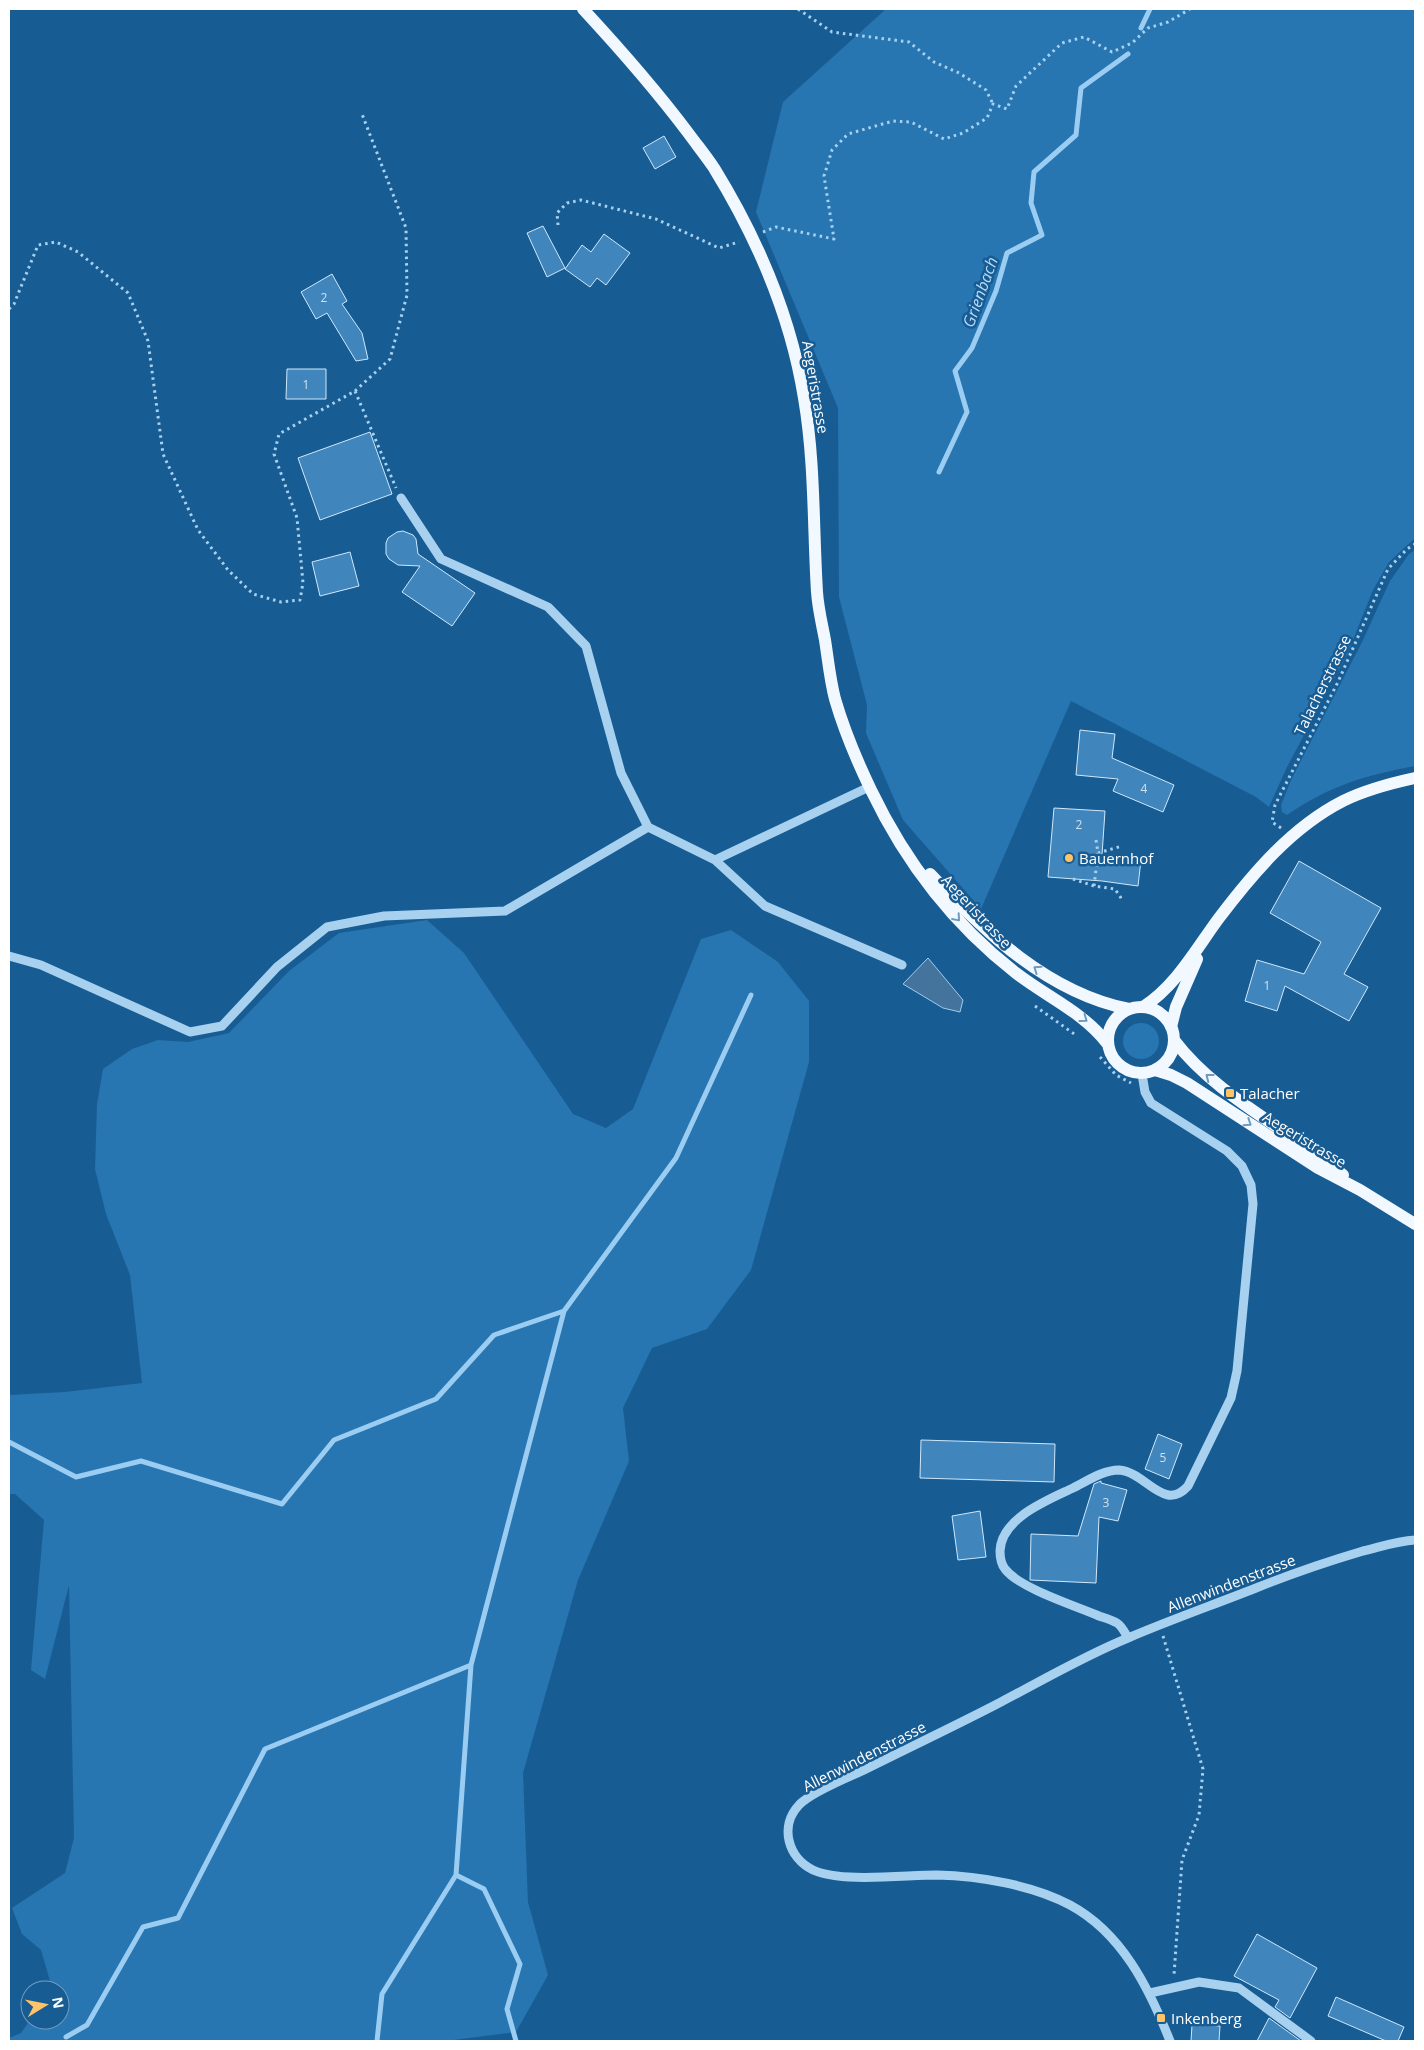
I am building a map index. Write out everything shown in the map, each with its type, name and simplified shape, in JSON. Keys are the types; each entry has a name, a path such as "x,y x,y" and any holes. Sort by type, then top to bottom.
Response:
{"main road":[{"name":"Aegeristrasse","path":"583,9 626,54 713,166 770,278 792,341 805,399 811,459 818,595 833,689 850,740 887,822 922,876 972,935 1025,980 1091,1024 1108,1043 1110,1053 1115,1062 1132,1072 1142,1074"},
{"name":"Aegeristrasse","path":"887,822 924,867 953,898 1016,955 1074,992 1096,1002 1129,1010 1143,1007 1156,999 1170,984 1246,884 1292,836 1343,801 1415,778"},
{"name":"Aegeristrasse","path":"1207,936 1182,992 1171,1027 1174,1040 1196,1067 1326,1160 1360,1190"},
{"path":"1143,1007 1157,1011 1168,1021 1171,1027"},
{"path":"1108,1043 1112,1024 1117,1017 1129,1010"},
{"path":"1142,1074 1155,1070 1169,1058 1173,1050 1174,1040"},
{"name":"Aegeristrasse","path":"1155,1070 1187,1083 1318,1168 1360,1190 1415,1224"}],"street":[{"path":"401,498 441,559 548,608 586,646 621,773 648,827 715,860 765,906 902,965"},
{"path":"715,860 870,787"},
{"path":"9,956 41,965 190,1032 222,1026 277,967 327,927 384,916 505,911 648,827"},
{"path":"1128,1638 1117,1623 1011,1577 1003,1567 1000,1556 1000,1543 1006,1532 1029,1510 1103,1473 1118,1470 1130,1472 1162,1494 1172,1496 1181,1493 1188,1486 1231,1398 1237,1371 1241,1335 1253,1204 1251,1185 1242,1166 1227,1151 1151,1103 1145,1092 1142,1074"},
{"name":"Allenwindenstrasse","path":"1170,2041 1150,1993 1125,1954 1096,1922 1069,1904 1026,1888 986,1880 940,1875 874,1877 823,1873 813,1870 799,1861 792,1851 788,1841 790,1822 799,1805 826,1788 1128,1638 1318,1564 1380,1546 1415,1540"},
{"path":"1150,1993 1199,1982 1239,1988 1311,2041"}],"path":[{"path":"798,9 832,32 909,42 934,62 959,73 986,90 993,104 1007,109 1016,86 1062,44 1084,37 1112,52 1132,43 1148,28 1168,22 1190,9"},
{"path":"558,225 558,213 562,208 567,203 581,200 656,219 719,248 776,227 834,239 824,176 832,150 848,134 893,122 912,122 944,139 963,133 988,118 993,104"},
{"path":"9,309 14,304 38,245 56,242 78,252 128,293 148,341 163,454 198,530 228,570 253,594 280,602 300,600 303,583 297,518 274,454 279,434 355,391 390,359 407,295 406,228 362,114"},
{"path":"355,391 401,498"},
{"name":"Talacherstrasse","path":"1292,836 1272,822 1275,805 1338,682 1388,569 1407,549 1415,544"},
{"path":"1094,886 1098,853 1096,840"},
{"path":"1098,853 1122,846"},
{"path":"1073,879 1094,886 1115,888 1123,901"},
{"path":"1160,1625 1203,1769 1199,1816 1182,1860 1173,1988"}],"shaded area":[{"path":"886,9 1415,9 1415,538 1389,562 1373,590 1347,655 1287,767 1269,807 1256,797 1071,701 981,909 903,820 866,733 867,705 839,597 838,408 756,212 783,102"},
{"path":"1415,550 1415,766 1380,773 1348,783 1318,796 1287,815 1282,812 1281,805 1291,780 1362,642 1390,581 1409,554"},
{"path":"427,920 464,953 573,1114 606,1128 633,1109 701,939 731,930 778,962 809,1001 809,1062 751,1270 707,1329 652,1348 623,1408 629,1461 578,1580 523,1773 528,1902 548,1975 516,2032 446,2041 9,2041 9,2038 21,2033 23,2030 70,2030 70,1980 50,1980 41,1950 22,1934 12,1908 65,1873 74,1838 69,1585 45,1679 31,1670 44,1520 15,1494 9,1494 9,1395 65,1392 142,1383 130,1275 106,1214 95,1169 97,1104 103,1069 132,1049 158,1040 188,1042 229,1033 289,971 339,933"},
{"path":"928,958 963,1000 960,1012 943,1008 903,984"},
{"path":"1141,1023 1148,1024 1154,1028 1158,1034 1158,1048 1154,1054 1148,1058 1141,1059 1134,1058 1128,1054 1124,1048 1123,1041 1124,1034 1128,1028 1134,1024"}],"building":[{"path":"664,136 676,157 655,169 643,148"},
{"path":"543,226 565,268 547,277 527,233"},
{"path":"604,234 630,253 606,285 597,278 590,287 565,269 582,245 591,252"},
{"path":"332,274 347,301 342,304 362,333 368,359 356,361 327,313 316,319 301,292"},
{"path":"287,369 326,369 326,399 286,399"},
{"path":"370,432 392,494 320,520 298,458"},
{"path":"403,531 413,535 416,539 418,554 475,593 452,626 402,592 420,566 398,565 389,559 386,554 388,538 397,532"},
{"path":"350,552 359,586 320,596 312,562"},
{"path":"1080,730 1115,734 1112,758 1174,785 1163,812 1113,791 1118,779 1076,775"},
{"path":"1054,808 1105,811 1102,855 1141,860 1138,886 1048,877"},
{"path":"1299,861 1381,908 1344,974 1368,987 1349,1021 1285,986 1277,1011 1245,1001 1257,960 1304,974 1321,942 1270,913"},
{"path":"1158,1434 1182,1444 1169,1479 1145,1469"},
{"path":"921,1440 1055,1444 1054,1482 920,1478"},
{"path":"1101,1481 1101,1483 1127,1490 1118,1521 1099,1517 1096,1583 1030,1580 1031,1534 1078,1536 1094,1484"},
{"path":"980,1511 986,1557 958,1560 952,1516"},
{"path":"1257,1934 1317,1968 1290,2018 1275,2007 1279,2000 1234,1976"},
{"path":"1336,1997 1404,2027 1398,2041 1386,2041 1328,2016"},
{"path":"1269,2018 1301,2041 1257,2041"},
{"path":"1192,2025 1220,2026 1219,2041 1191,2041"}],"waterway":[{"name":"Grienbach","path":"1141,28 1150,9"},
{"name":"Grienbach","path":"939,472 967,412 955,371 972,348 996,291 1007,253 1042,235 1031,203 1034,172 1076,135 1081,88 1128,54"},
{"path":"66,2037 87,2025 143,1927 178,1918 265,1749 471,1665 564,1311 676,1158 751,995"},
{"path":"9,1442 76,1477 141,1461 282,1504 334,1440 436,1399 494,1335 564,1311"},
{"path":"377,2041 382,1994 456,1875 471,1665"},
{"path":"456,1875 484,1889 520,1964 507,2009 516,2041"}],"place":[{"name":"Bauernhof","path":"1069,858"},
{"name":"Talacher","path":"1230,1093"},
{"name":"Inkenberg","path":"1161,2018"}]}
